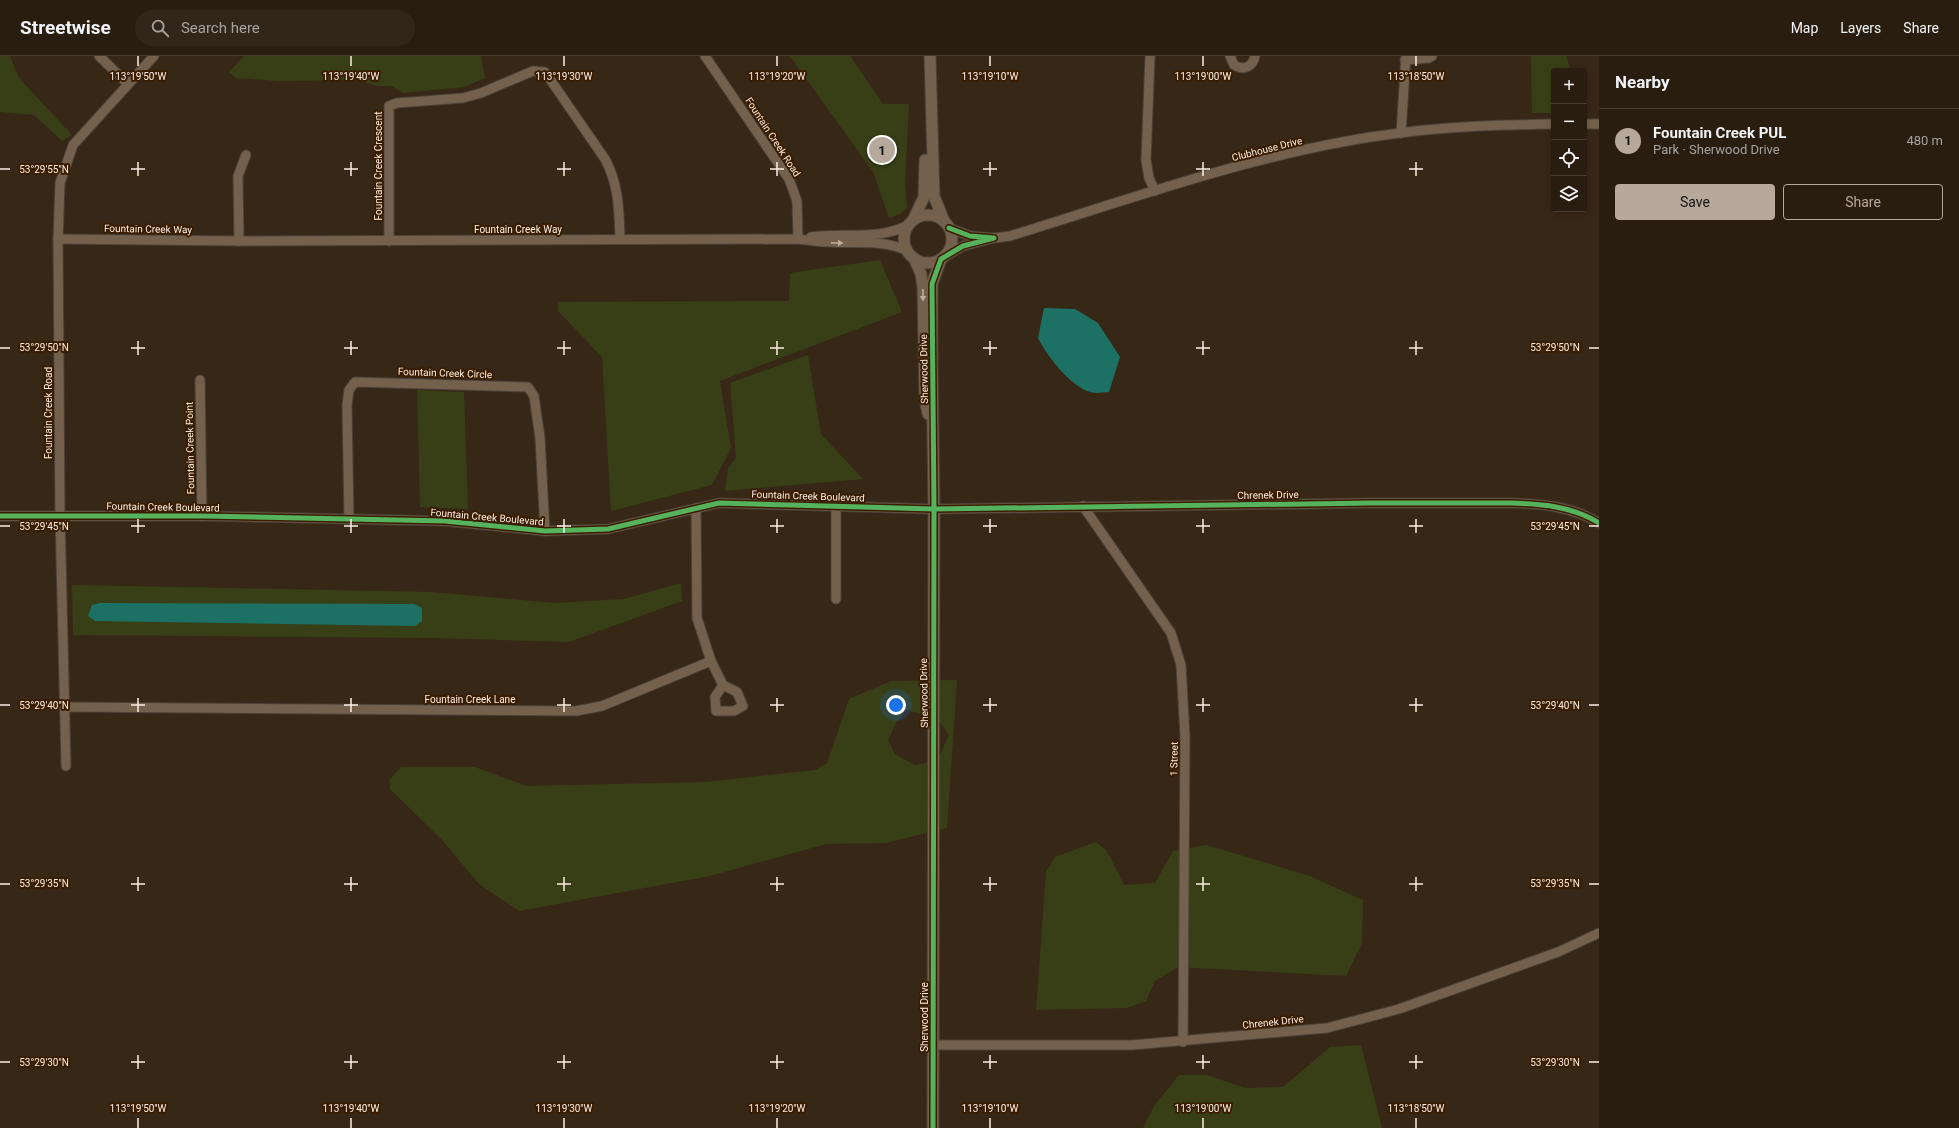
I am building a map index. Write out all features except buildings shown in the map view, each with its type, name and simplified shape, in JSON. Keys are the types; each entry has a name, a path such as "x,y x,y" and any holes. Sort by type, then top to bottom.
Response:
{"street":[{"path":"99,56 128,84"},
{"name":"Fountain Creek Road","path":"66,766 60,515 58,239 60,183 74,145 154,56"},
{"name":"Fountain Creek Road","path":"705,56 789,179 797,201 798,239"},
{"path":"929,56 934,196 952,234 950,248 940,259 927,262 911,254 904,238 911,222 922,204 925,192 925,114 929,56"},
{"path":"1150,56 1146,160 1149,178 1155,191"},
{"path":"1230,56 1234,65 1241,68 1248,67 1252,64 1255,56"},
{"path":"1401,133 1406,58 1429,58 1432,56"},
{"name":"Fountain Creek Crescent","path":"389,241 389,106 463,98 481,93 533,71 545,72 605,159 611,171 618,193 620,239"},
{"name":"Clubhouse Drive","path":"940,259 964,246 1017,233 1248,164 1304,151 1401,133 1469,127 1551,124"},
{"path":"1587,124 1599,124"},
{"path":"239,241 238,176 246,155"},
{"path":"911,222 921,216 929,215 937,216 946,224"},
{"name":"Fountain Creek Way","path":"798,239 827,235 880,234 894,232 911,222"},
{"name":"Clubhouse Drive","path":"946,224 970,236 994,238"},
{"name":"Fountain Creek Way","path":"58,239 389,241 798,239 828,242 883,243 893,245 911,254"},
{"name":"Sherwood Drive","path":"911,254 922,281 925,399 934,434"},
{"name":"Sherwood Drive","path":"933,1128 934,434 932,284 940,259"},
{"name":"Fountain Creek Point","path":"200,380 202,516"},
{"name":"Fountain Creek Circle","path":"349,519 347,405 349,390 355,382 528,387 534,396 540,438 545,531"},
{"name":"Fountain Creek Boulevard","path":"0,516 202,516 445,521 545,531 608,529 719,503 934,509"},
{"name":"Chrenek Drive","path":"934,509 1372,503 1532,504 1568,508 1599,523"},
{"path":"836,506 836,599"},
{"name":"1 Street","path":"1083,506 1170,633 1181,665 1185,736 1183,1042"},
{"path":"696,508 697,618 711,661 723,686"},
{"name":"Fountain Creek Lane","path":"64,707 576,711 602,706 711,661"},
{"name":"Chrenek Drive","path":"933,1045 1132,1045 1183,1042 1327,1028 1399,1009 1558,952 1599,933"}],"green space":[{"path":"0,56 10,56 19,78 72,135 62,141 34,115 0,112"},
{"path":"244,56 481,56 485,78 464,87 403,93 391,86 377,86 358,80 278,81 236,78 229,72"},
{"path":"790,56 850,56 883,104 909,104 905,184 907,208 900,214 889,218 873,172"},
{"path":"1531,56 1566,56 1570,68 1551,68 1551,113 1532,113"},
{"path":"880,260 902,312 720,381 731,448 712,485 611,511 602,357 558,311 558,302 789,301 790,273"},
{"path":"808,355 821,434 863,479 725,491 728,468 736,458 730,383"},
{"path":"417,390 464,392 468,509 420,507"},
{"path":"681,583 682,601 569,642 435,638 73,635 72,585 433,592 555,603 624,599"},
{"path":"957,680 947,828 886,843 826,844 710,876 519,911 479,884 443,841 390,789 389,780 401,767 475,767 526,786 706,782 815,770 827,763 849,699 891,681","holes":["907,710 937,718 949,735 937,761 915,765 895,754 888,740 897,721"]},
{"path":"1096,842 1107,851 1124,885 1155,883 1173,851 1206,845 1307,875 1363,900 1362,943 1346,976 1178,967 1155,981 1146,1001 1127,1008 1036,1010 1046,872 1055,857"},
{"path":"1361,1045 1382,1128 1143,1128 1154,1106 1179,1075 1207,1075 1245,1088 1283,1087 1330,1047"}],"water":[{"path":"1044,308 1075,309 1098,323 1120,357 1109,392 1092,393 1082,388 1067,377 1053,362 1038,338"},
{"path":"100,603 414,604 422,608 422,621 415,626 95,621 88,616 92,605"}],"cycle path":[{"path":"933,1128 934,509 932,284 941,259 963,246 994,238 970,236 949,228"},
{"path":"0,516 202,516 445,521 545,531 608,529 719,503 934,509 1372,503 1510,503 1545,505 1567,509 1589,517 1599,523"}],"place":[{"name":"Fountain Creek PUL","path":"882,150"}]}
